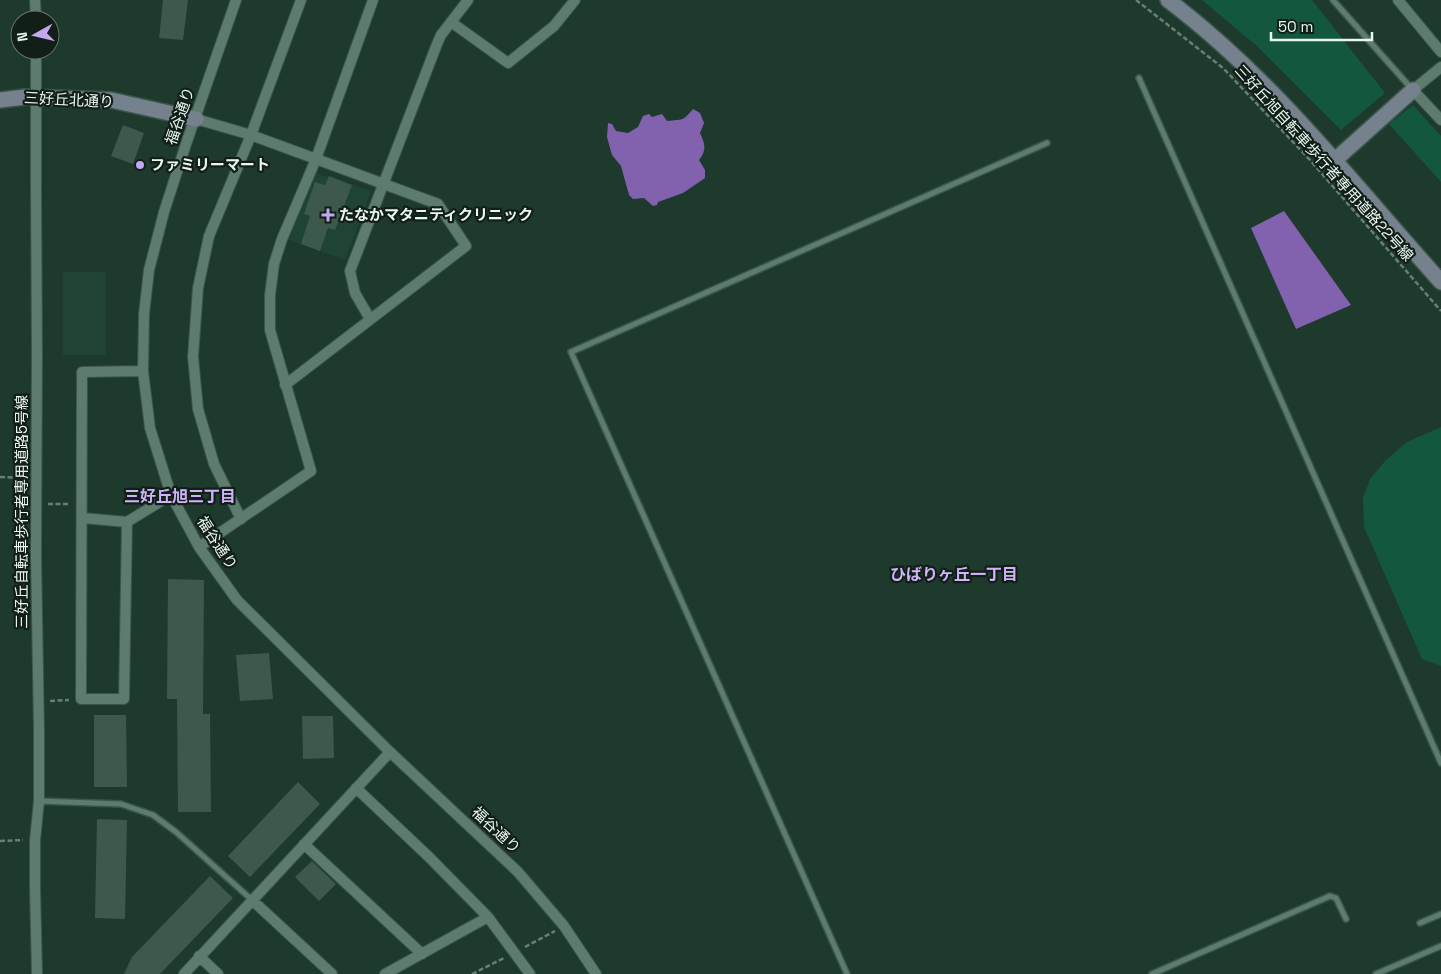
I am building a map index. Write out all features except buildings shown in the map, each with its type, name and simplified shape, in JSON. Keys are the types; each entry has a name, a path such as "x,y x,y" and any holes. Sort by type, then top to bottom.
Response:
{"street":[{"name":"福谷通り","path":"236,0 167,203 149,270 144,314 143,371 150,428 171,495 199,547 237,600 390,752 518,872 564,926 596,974"},
{"path":"241,519 214,464 198,409 193,357 198,288 210,236 251,135 301,0"},
{"path":"199,547 311,471 270,330 270,295 274,264 282,239 316,159 373,0"},
{"path":"370,319 355,293 350,272 437,44 441,35 468,0"},
{"path":"451,22 508,63 554,26 575,0"},
{"path":"1168,0 1241,60 1287,106 1441,282"},
{"path":"1398,0 1441,52"},
{"name":"三好丘自転車歩行者専用道路5号線","path":"36,60 36,504 39,801 36,840 37,974"},
{"path":"1335,160 1441,67"},
{"path":"1413,90 1441,120"},
{"name":"三好丘北通り","path":"0,100 25,97 111,100 196,119"},
{"path":"196,119 251,135 384,186 438,204 466,246 285,385"},
{"path":"127,522 124,699 81,699 82,372 143,371"},
{"path":"83,518 127,522 171,495"},
{"path":"184,974 390,752"},
{"path":"356,788 429,857 488,917 530,974"},
{"path":"304,844 422,954"},
{"path":"252,900 332,974"},
{"path":"385,974 488,917"},
{"path":"199,956 218,974"}],"lane":[{"path":"1333,0 1413,90"},
{"path":"1139,78 1441,763"},
{"path":"847,974 571,352 1047,143"},
{"path":"39,801 121,804 153,815 176,832 252,900"},
{"path":"1152,974 1330,896 1336,898 1346,919"},
{"path":"1420,923 1441,914"},
{"path":"1376,974 1441,946"}],"path":[{"name":"三好丘旭自転車歩行者専用道路22号線","path":"1136,0 1229,74 1309,159 1441,311"},
{"path":"0,477 37,478"},
{"path":"36,504 82,504"},
{"path":"38,702 81,699"},
{"path":"0,841 36,840"},
{"path":"472,974 564,926"}],"shaded area":[{"path":"1202,0 1312,0 1385,93 1341,130 1258,47"},
{"path":"1413,105 1441,136 1441,182 1389,124"},
{"path":"693,109 700,113 704,123 700,133 704,150 699,160 705,170 705,178 683,193 658,202 657,205 653,206 644,198 633,199 629,195 621,166 612,155 607,137 608,123 612,124 616,131 628,133 638,127 643,116 649,114 652,117 662,114 667,121 679,120 684,118"},
{"name":"たなかマタニティクリニック","path":"310,171 371,191 345,260 287,239"},
{"path":"1284,211 1351,305 1296,329 1251,228"},
{"path":"63,272 106,272 106,355 63,355"},
{"path":"1441,427 1441,666 1422,659 1364,527 1363,498 1370,479 1385,461 1407,442"}],"place":[{"name":"ファミリーマート","path":"140,165"},
{"name":"たなかマタニティクリニック","path":"328,215"}],"district":[{"name":"三好丘旭三丁目","path":"180,496"},
{"name":"ひばりヶ丘一丁目","path":"954,574"}]}
